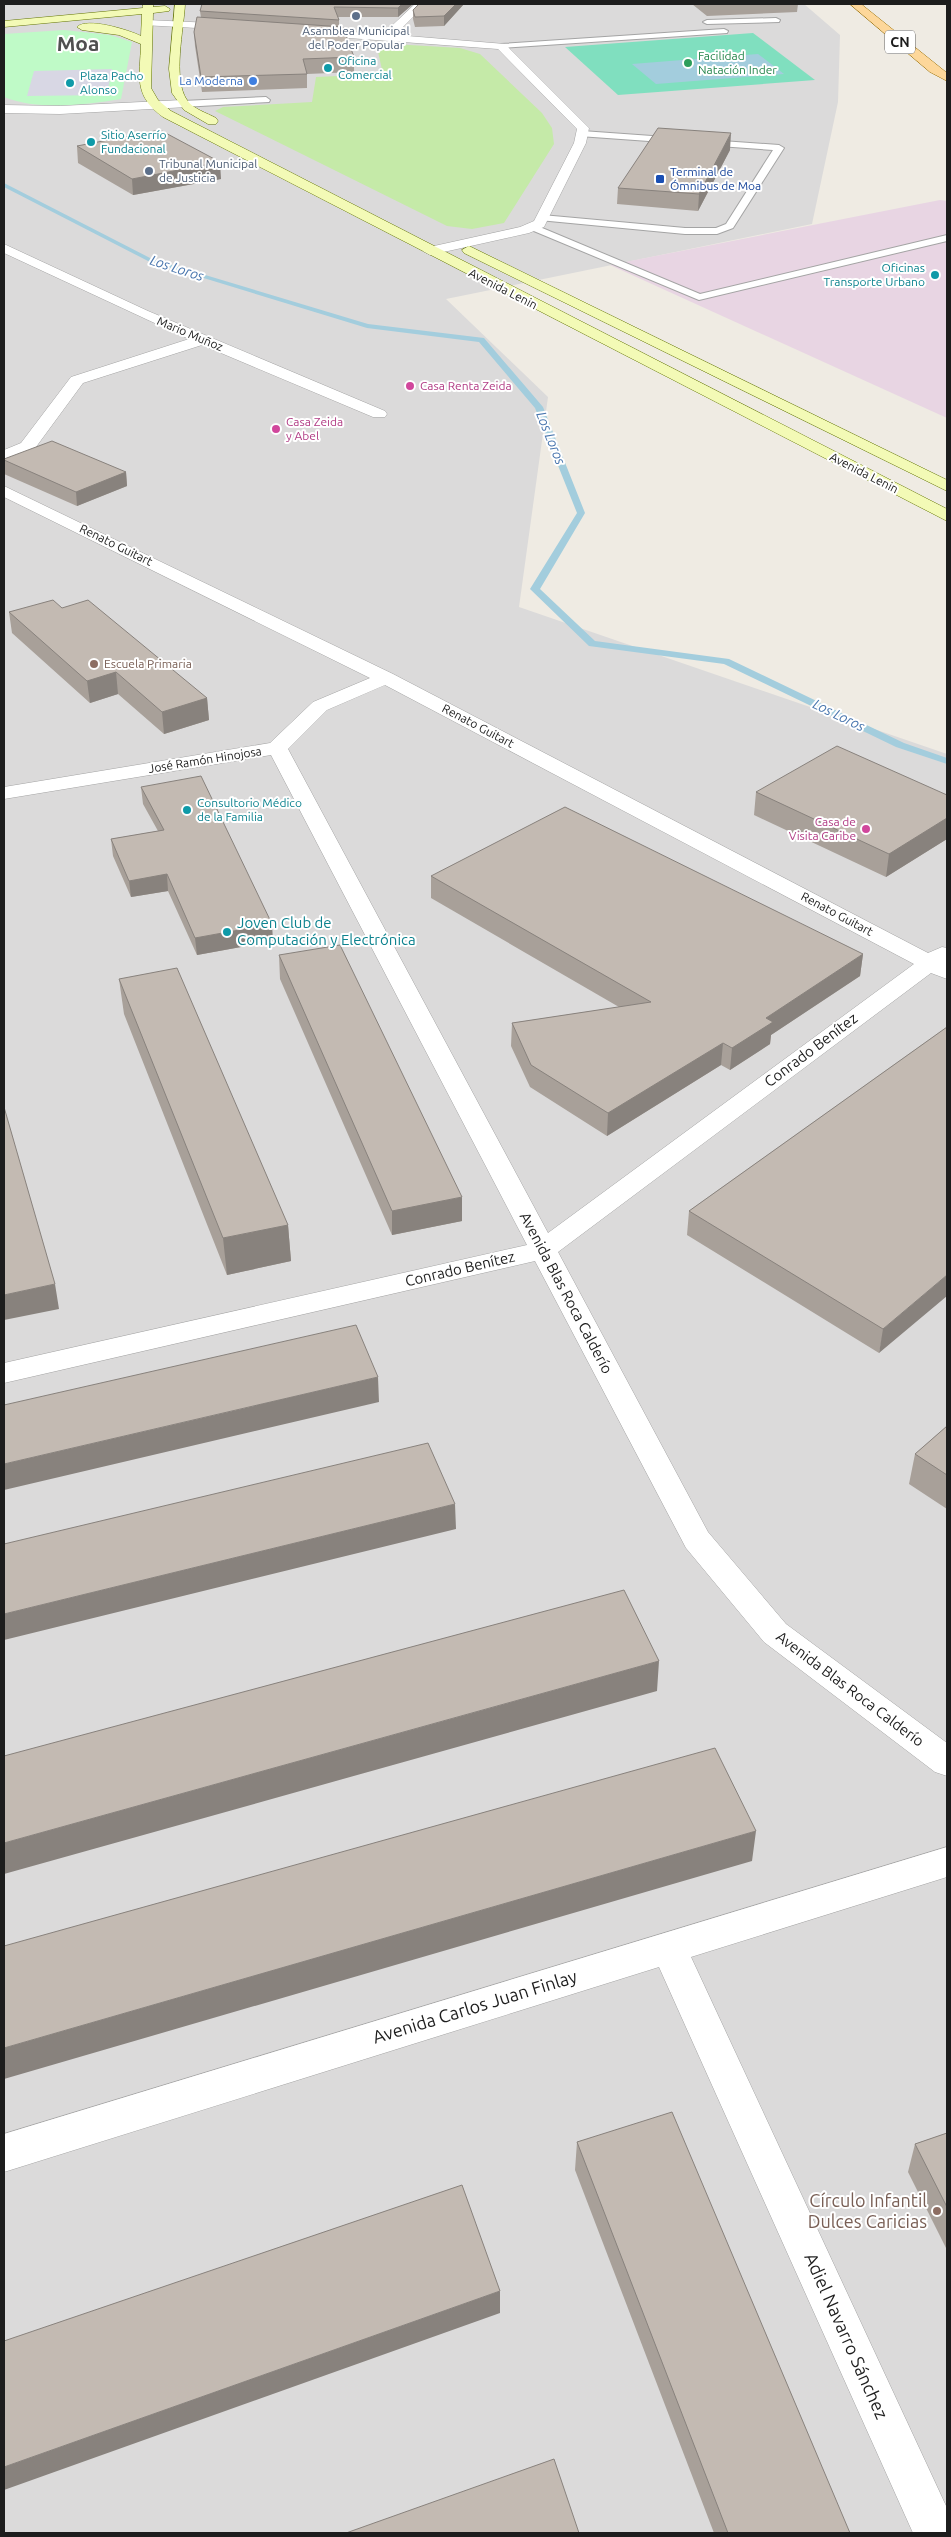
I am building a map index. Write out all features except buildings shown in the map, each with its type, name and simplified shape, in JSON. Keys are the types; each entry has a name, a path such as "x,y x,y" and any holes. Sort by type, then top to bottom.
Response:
{"main road":[{"name":"CN","path":"855,4 934,70 947,78"},
{"path":"4,24 147,14"},
{"path":"4,31 147,14"},
{"path":"147,14 145,88 153,105"},
{"path":"179,14 174,77 178,95 183,104 228,129"},
{"path":"46,26 112,30 132,35 145,42"},
{"name":"Avenida Lenin","path":"153,105 430,251 947,516"},
{"name":"Avenida Lenin","path":"439,235 947,486"}],"street":[{"path":"385,38 421,4"},
{"path":"147,14 179,14 247,28"},
{"path":"396,27 457,43"},
{"path":"296,32 500,46 583,128 580,143 539,224 430,251"},
{"path":"4,109 60,110 183,104"},
{"name":"Mario Muñoz","path":"4,248 73,283 202,340 379,414"},
{"path":"4,455 27,447 77,380 202,340"},
{"name":"Renato Guitart","path":"4,491 386,678 941,962"},
{"name":"José Ramón Hinojosa","path":"4,793 277,748 320,706 386,678"},
{"name":"Avenida Blas Roca Calderío","path":"277,748 697,1540 775,1633 947,1762"},
{"name":"Conrado Benítez","path":"4,1373 543,1250 941,962"},
{"name":"Avenida Carlos Juan Finlay","path":"4,2153 947,1862"},
{"name":"Adiel Navarro Sánchez","path":"669,1948 936,2533"}],"lane":[{"path":"694,23 776,20"},
{"path":"569,42 639,27"},
{"path":"500,46 724,31"},
{"path":"183,104 266,100"},
{"path":"542,218 685,231 717,231 730,226 779,148 582,134"},
{"path":"532,227 699,297 947,238"}],"shaded area":[{"path":"4,4 804,4 840,35 838,102 812,224 446,299 548,397 519,607 947,754 947,2533 4,2533"},
{"name":"Plaza Pacho Alonso","path":"112,69 107,95 27,96 34,71"},
{"path":"940,200 947,201 947,418 610,265"}],"green space":[{"path":"64,30 110,35 132,42 121,99 77,105 47,105 32,104 4,97 4,34"},
{"name":"Facilidad Natación Inder","path":"753,33 815,80 618,95 565,47"},
{"path":"376,43 460,48 480,54 542,113 552,128 554,144 504,223 472,229 447,226 215,111 223,107 312,102 316,77 383,74"}],"water":[{"path":"758,54 784,74 656,84 632,64"}],"waterway":[{"name":"Los Loros","path":"4,185 150,260 367,326 481,340 539,407 581,513 535,589 592,644 726,661 900,745 947,761"}],"place":[{"name":"Asamblea Municipal del Poder Popular","path":"356,16"},
{"name":"Facilidad Natación Inder","path":"688,63"},
{"name":"Oficina Comercial","path":"328,68"},
{"name":"La Moderna","path":"253,81"},
{"name":"Plaza Pacho Alonso","path":"70,83"},
{"name":"Sitio Aserrío Fundacional","path":"91,142"},
{"name":"Tribunal Municipal de Justicia","path":"149,171"},
{"name":"Terminal de Ómnibus de Moa","path":"660,179"},
{"name":"Oficinas Transporte Urbano","path":"935,275"},
{"name":"Casa Renta Zeida","path":"410,386"},
{"name":"Casa Zeida y Abel","path":"276,429"},
{"name":"Escuela Primaria","path":"94,664"},
{"name":"Consultorio Médico de la Familia","path":"187,810"},
{"name":"Casa de Visita Caribe","path":"866,829"},
{"name":"Joven Club de Computación y Electrónica","path":"227,932"},
{"name":"Círculo Infantil Dulces Caricias","path":"937,2211"}],"district":[{"name":"Moa","path":"78,44"}]}
